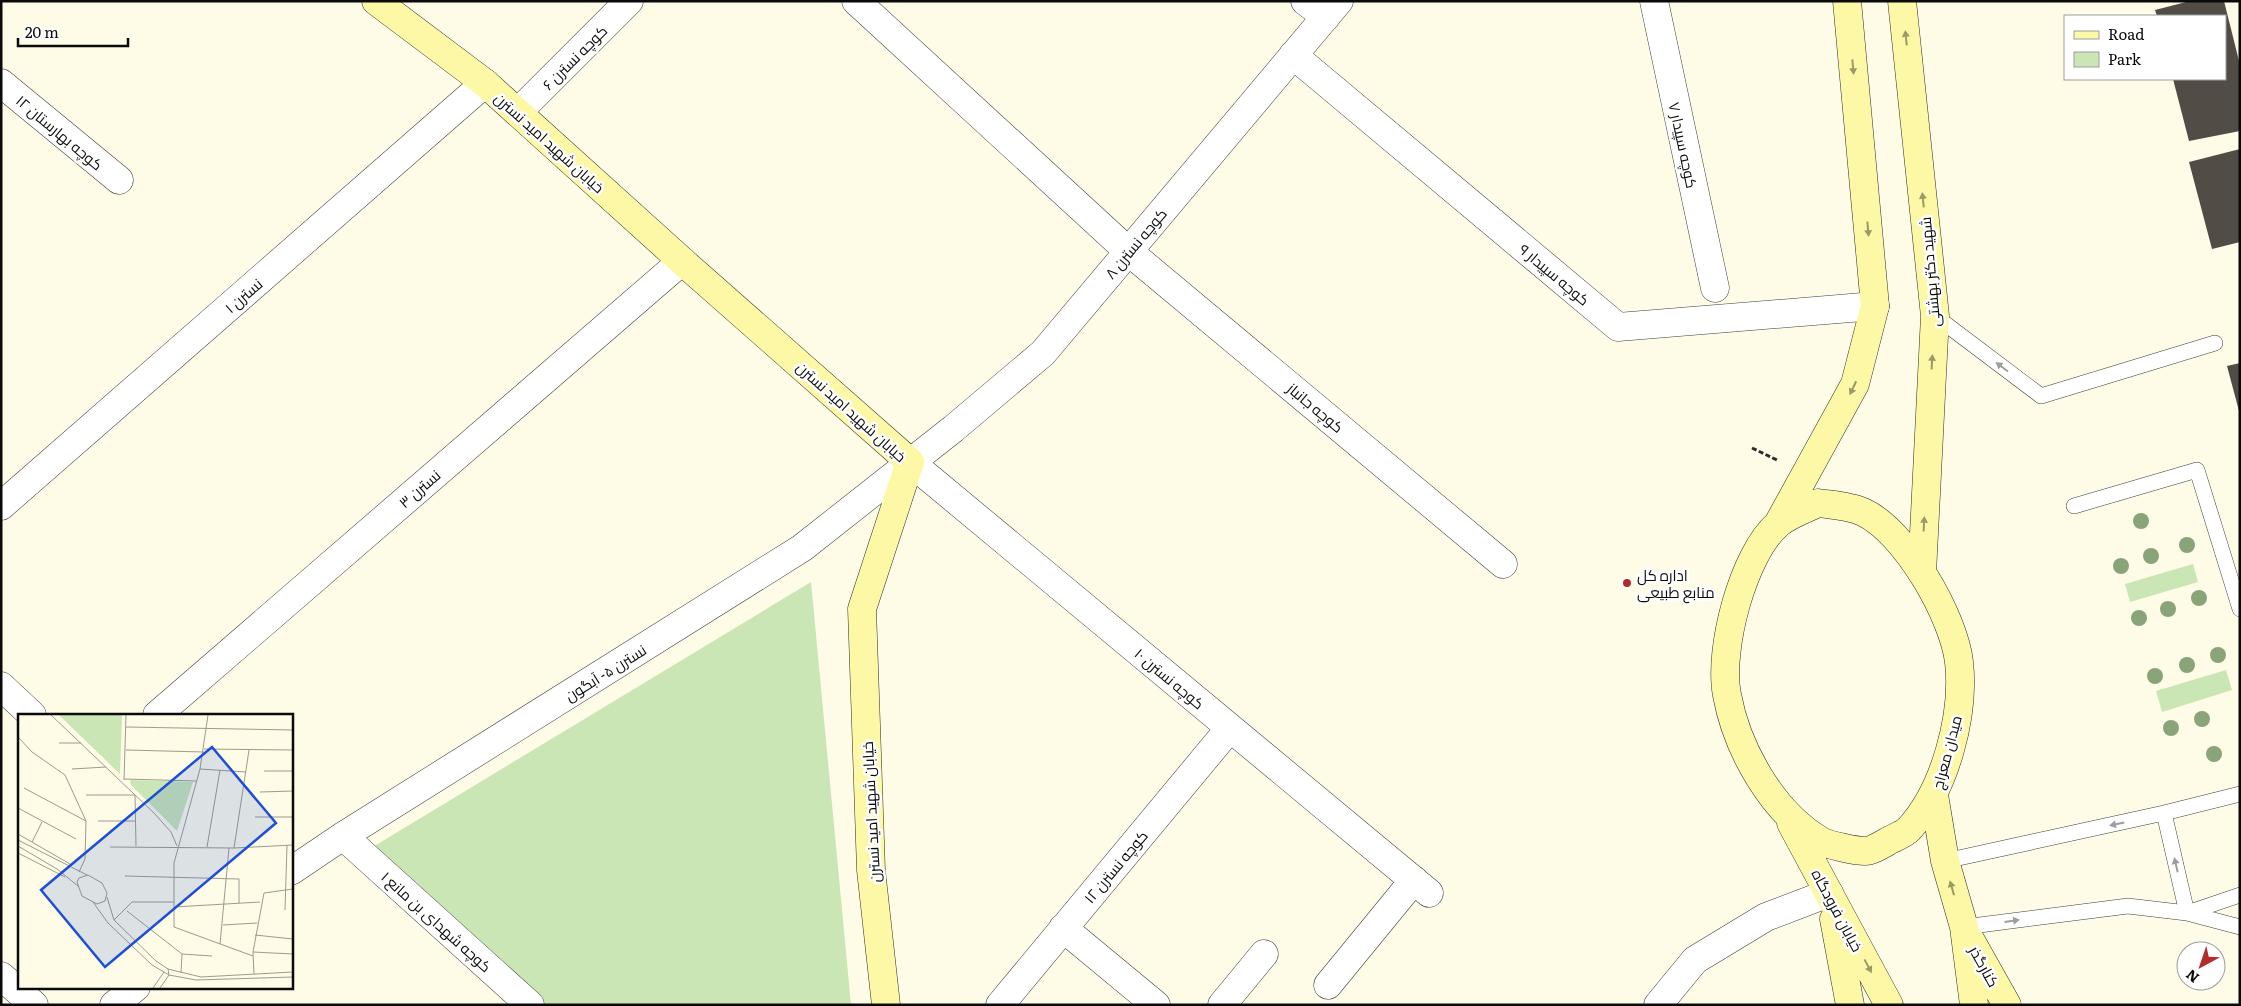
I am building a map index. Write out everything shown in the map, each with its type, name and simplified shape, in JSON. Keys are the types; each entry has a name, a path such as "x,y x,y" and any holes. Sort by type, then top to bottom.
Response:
{"main road":[{"name":"خیابان شهید امید نسترن","path":"376,1 485,83 682,261 910,462 862,608 871,870 886,1005"},
{"path":"1778,524 1855,384 1875,306 1847,1"},
{"name":"شهید دکتر بهشتی","path":"1902,1 1935,316 1922,573"},
{"name":"میدان معراج","path":"1818,502 1863,512 1899,539 1922,573 1948,624 1959,661 1956,724 1934,795 1908,831 1867,852 1822,842 1787,815 1763,782 1746,751 1734,722 1726,693 1726,662 1738,598 1751,559 1778,524 1818,502"},
{"path":"1934,795 1944,861 1964,927 1974,1005"},
{"name":"خیابان فرودگاه","path":"1787,815 1889,1005"},
{"path":"1829,893 1850,1005"},
{"name":"کنارگذر","path":"1964,927 2007,1005"}],"street":[{"name":"کوچه نسترن ۶","path":"518,112 629,1"},
{"name":"کوچه جانباز","path":"856,1 1128,251 1503,564"},
{"name":"کوچه سپیدار ۷","path":"1654,1 1715,288"},
{"name":"کوچه نسترن ۸","path":"910,462 1043,353 1293,55 1323,6"},
{"name":"کوچه سپیدار ۹","path":"1293,55 1618,327 1875,306"},
{"name":"کوچه بهارستان ۱۲","path":"1,83 119,180"},
{"name":"نسترن ۱","path":"1,506 485,83"},
{"name":"نسترن ۳","path":"158,714 682,261"},
{"name":"کوچه نسترن ۱۰","path":"910,462 1422,887 1328,985"},
{"name":"نسترن ۵- آبگون","path":"292,871 343,836 802,548 910,462"},
{"path":"1,686 31,714"},
{"name":"کوچه نسترن ۱۲","path":"1000,1005 1230,728"},
{"name":"کوچه شهدای بن مانع ۱","path":"343,836 530,1005"},
{"path":"1658,1005 1695,960 1766,917 1829,893"},
{"path":"1064,928 1156,1005"},
{"path":"1222,1005 1264,954"},
{"path":"1,976 34,1005"},
{"path":"114,1005 135,988"}],"lane":[{"path":"1935,316 2041,396 2215,343"},
{"path":"2074,506 2196,470 2240,609"},
{"path":"1944,861 2164,813 2240,794"},
{"path":"2164,813 2187,913"},
{"path":"2187,913 2240,895"},
{"path":"1964,927 2128,906 2187,913 2240,927"}],"green space":[{"path":"2193,564 2198,582 2130,602 2125,584"},
{"path":"811,582 851,1005 546,1005 371,848"},
{"path":"2226,670 2232,690 2162,712 2156,691"}],"building":[{"path":"2190,1 2224,1 2240,65 2240,131 2189,141 2173,80 2226,80 2226,15 2157,15 2155,10"},
{"path":"2240,149 2240,242 2212,249 2189,162"},
{"path":"2240,363 2240,411 2239,411 2227,366"}],"place":[{"name":"اداره کل منابع طبیعی","path":"1627,583"}]}
